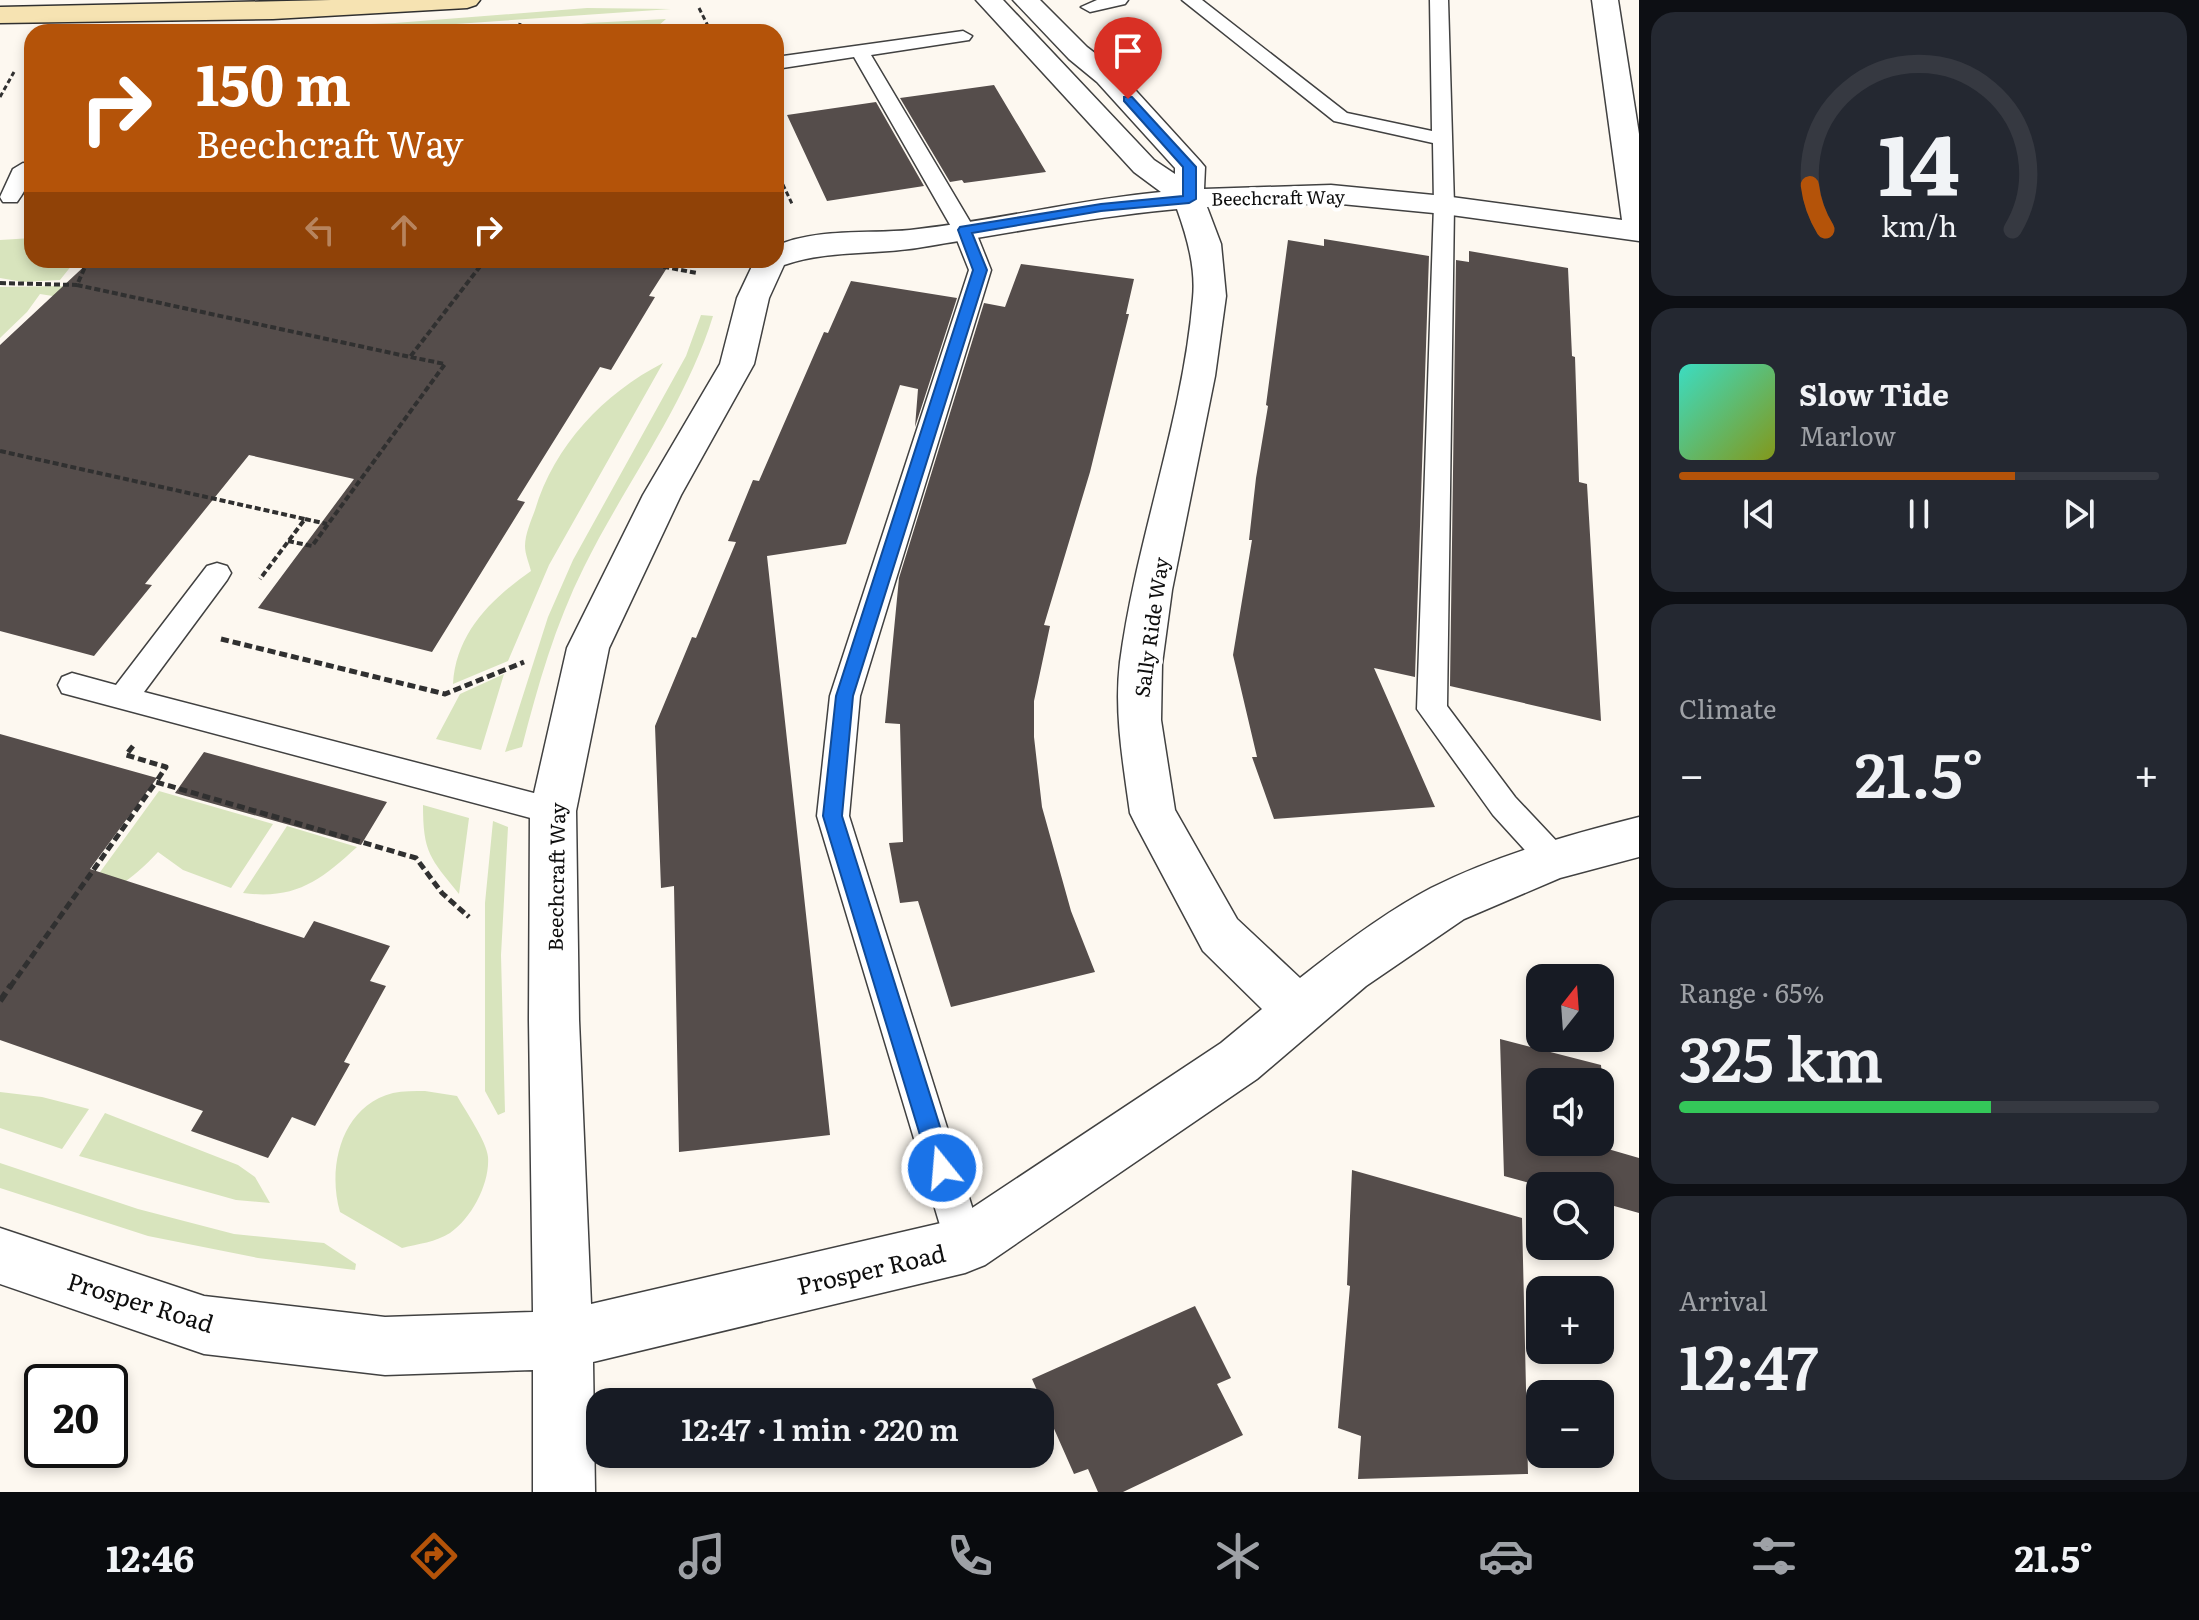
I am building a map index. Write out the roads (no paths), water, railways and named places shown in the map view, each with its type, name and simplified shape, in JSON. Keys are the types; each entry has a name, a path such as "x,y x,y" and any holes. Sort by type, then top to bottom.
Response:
{"main road":[{"path":"0,15 273,11 467,0"}],"street":[{"path":"989,0 1144,166 1189,199"},
{"name":"Sally Ride Way","path":"1026,0 1078,53 1107,76 1190,167 1189,199 1205,244 1210,296 1198,376 1152,590 1141,664 1139,720 1153,813 1220,935 1299,1011"},
{"path":"1605,0 1639,232"},
{"name":"Beechcraft Way","path":"784,253 913,239 1101,207 1189,199 1331,194 1444,205 1639,232"},
{"name":"Beechcraft Way","path":"564,1492 553,811 588,648 662,495 737,364 753,298 771,268"},
{"name":"Prosper Road","path":"0,1256 204,1325 385,1346 563,1340 965,1245 1239,1061 1348,970 1447,904 1553,859 1639,837"}],"lane":[{"path":"1090,7 1119,0"},
{"path":"1191,0 1341,117 1442,139"},
{"path":"1439,0 1444,205 1432,709 1504,806 1553,859"},
{"path":"784,62 963,36"},
{"path":"860,51 964,230 980,270 845,696 833,816 965,1245"},
{"path":"5,199 23,169"},
{"path":"123,698 217,573"},
{"path":"72,685 553,811"}]}
